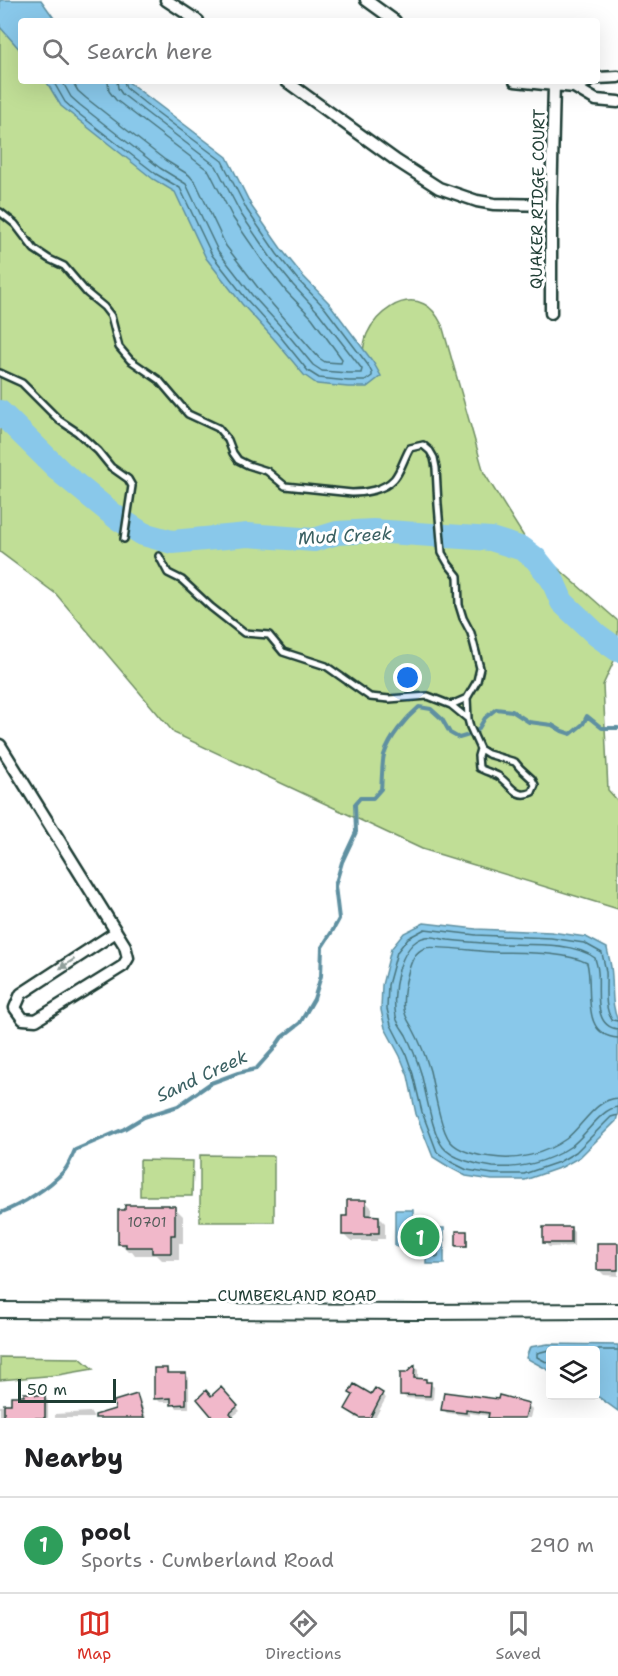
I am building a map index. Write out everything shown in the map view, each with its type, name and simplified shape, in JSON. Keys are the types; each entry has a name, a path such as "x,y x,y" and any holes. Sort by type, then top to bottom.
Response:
{"main road":[{"name":"CUMBERLAND ROAD","path":"594,1311 618,1301"},
{"name":"CUMBERLAND ROAD","path":"0,1310 618,1311"}],"street":[{"path":"166,0 193,18"},
{"path":"366,0 391,18"},
{"path":"600,78 618,77"},
{"path":"290,84 397,161 439,188 477,201 494,204 551,205"},
{"path":"563,85 596,100 618,102"},
{"name":"QUAKER RIDGE COURT","path":"552,313 551,205 563,85"},
{"path":"0,745 125,946 128,958 123,966 36,1020 23,1019 15,1008 21,994 116,932"}],"lane":[{"path":"0,212 15,224 34,249 64,266 87,293 104,307 111,316 119,347 130,360 159,380 188,414 218,428 228,440 238,460 267,471 285,486 361,493 387,484 395,478 410,448 423,445 430,451 436,468 442,553 458,576 459,605 471,633 480,668 477,681 467,698 470,727 480,749 488,754 515,762 532,778 535,785 532,792 525,795 519,794 497,776 479,768 480,749"},
{"path":"0,373 22,383 59,420 77,432 98,451 111,467 128,479 132,486 124,539"},
{"path":"159,556 168,573 182,580 244,633 269,635 283,652 326,666 370,697 389,699 428,696 450,705 468,719"},
{"path":"450,705 467,698"}],"green space":[{"path":"0,15 18,30 18,84 83,84 361,366 367,334 383,313 407,301 416,301 433,310 442,325 484,473 526,540 618,621 618,652 603,685 608,790 618,801 618,909 422,849 174,733 56,594 0,552"},
{"path":"200,1155 274,1156 274,1222 200,1222"},
{"path":"140,1160 193,1161 192,1196 140,1196"},
{"path":"0,1357 80,1358 93,1369 58,1375 0,1380"}],"water":[{"path":"0,0 41,0 54,18 18,18 18,48 0,27"},
{"path":"48,84 131,84 227,157 252,207 282,250 329,303 381,376 367,387 348,387 317,384 304,375 242,304 206,258 175,192 153,179 61,106"},
{"path":"424,923 476,929 551,932 586,937 607,948 611,965 614,1008 618,1021 618,1114 616,1121 580,1157 562,1167 525,1180 492,1180 466,1176 433,1157 416,1114 408,1076 385,1028 381,1010 382,985 391,949 404,933"},
{"path":"395,1210 413,1210 413,1228 444,1228 444,1264 426,1264 426,1247 395,1246"},
{"path":"548,1344 618,1345 618,1411 600,1398 600,1346 546,1346 546,1369 526,1358 530,1347"}],"building":[{"path":"347,1200 366,1200 366,1215 379,1216 379,1233 342,1235 342,1216 347,1216"},
{"path":"125,1205 175,1206 175,1235 171,1235 171,1253 152,1253 152,1247 126,1247 126,1244 118,1244 118,1210 125,1210"},
{"path":"543,1227 571,1227 571,1243 543,1243"},
{"path":"456,1231 467,1231 467,1246 456,1246"},
{"path":"597,1243 618,1243 618,1270 597,1270"},
{"path":"415,1365 414,1378 431,1382 430,1396 400,1395 400,1373 406,1373"},
{"path":"154,1368 167,1368 167,1373 186,1373 186,1404 171,1405 171,1398 154,1399"},
{"path":"354,1384 371,1394 375,1388 383,1393 370,1418 360,1418 345,1409 353,1395 349,1393"},
{"path":"221,1387 238,1406 230,1413 234,1418 213,1418 197,1399 206,1390 211,1396"},
{"path":"444,1392 498,1399 499,1395 529,1403 525,1418 488,1418 489,1413 441,1410"},
{"path":"24,1393 45,1395 45,1418 4,1418 4,1404 11,1404 11,1396 24,1396"},
{"path":"137,1394 144,1418 95,1418 95,1415 115,1409 114,1401"}],"waterway":[{"name":"Mud Creek","path":"0,412 62,473 116,517 143,534 172,542 248,535 314,540 337,533 373,531 491,539 523,549 536,559 552,579 562,602 597,635 618,650"},
{"name":"Sand Creek","path":"0,1213 26,1201 51,1184 66,1169 75,1150 124,1129 144,1117 178,1106 211,1083 256,1069 282,1037 300,1023 314,999 321,976 322,947 339,919 335,886 342,862 356,832 355,804 360,798 373,798 381,789 383,758 387,748 398,729 419,707 431,709 442,719 450,733 459,738 476,733 485,718 496,709 512,711 529,722 552,725 571,734 583,724 587,716 602,728 618,728"}],"place":[{"name":"pool","path":"420,1237"}]}
